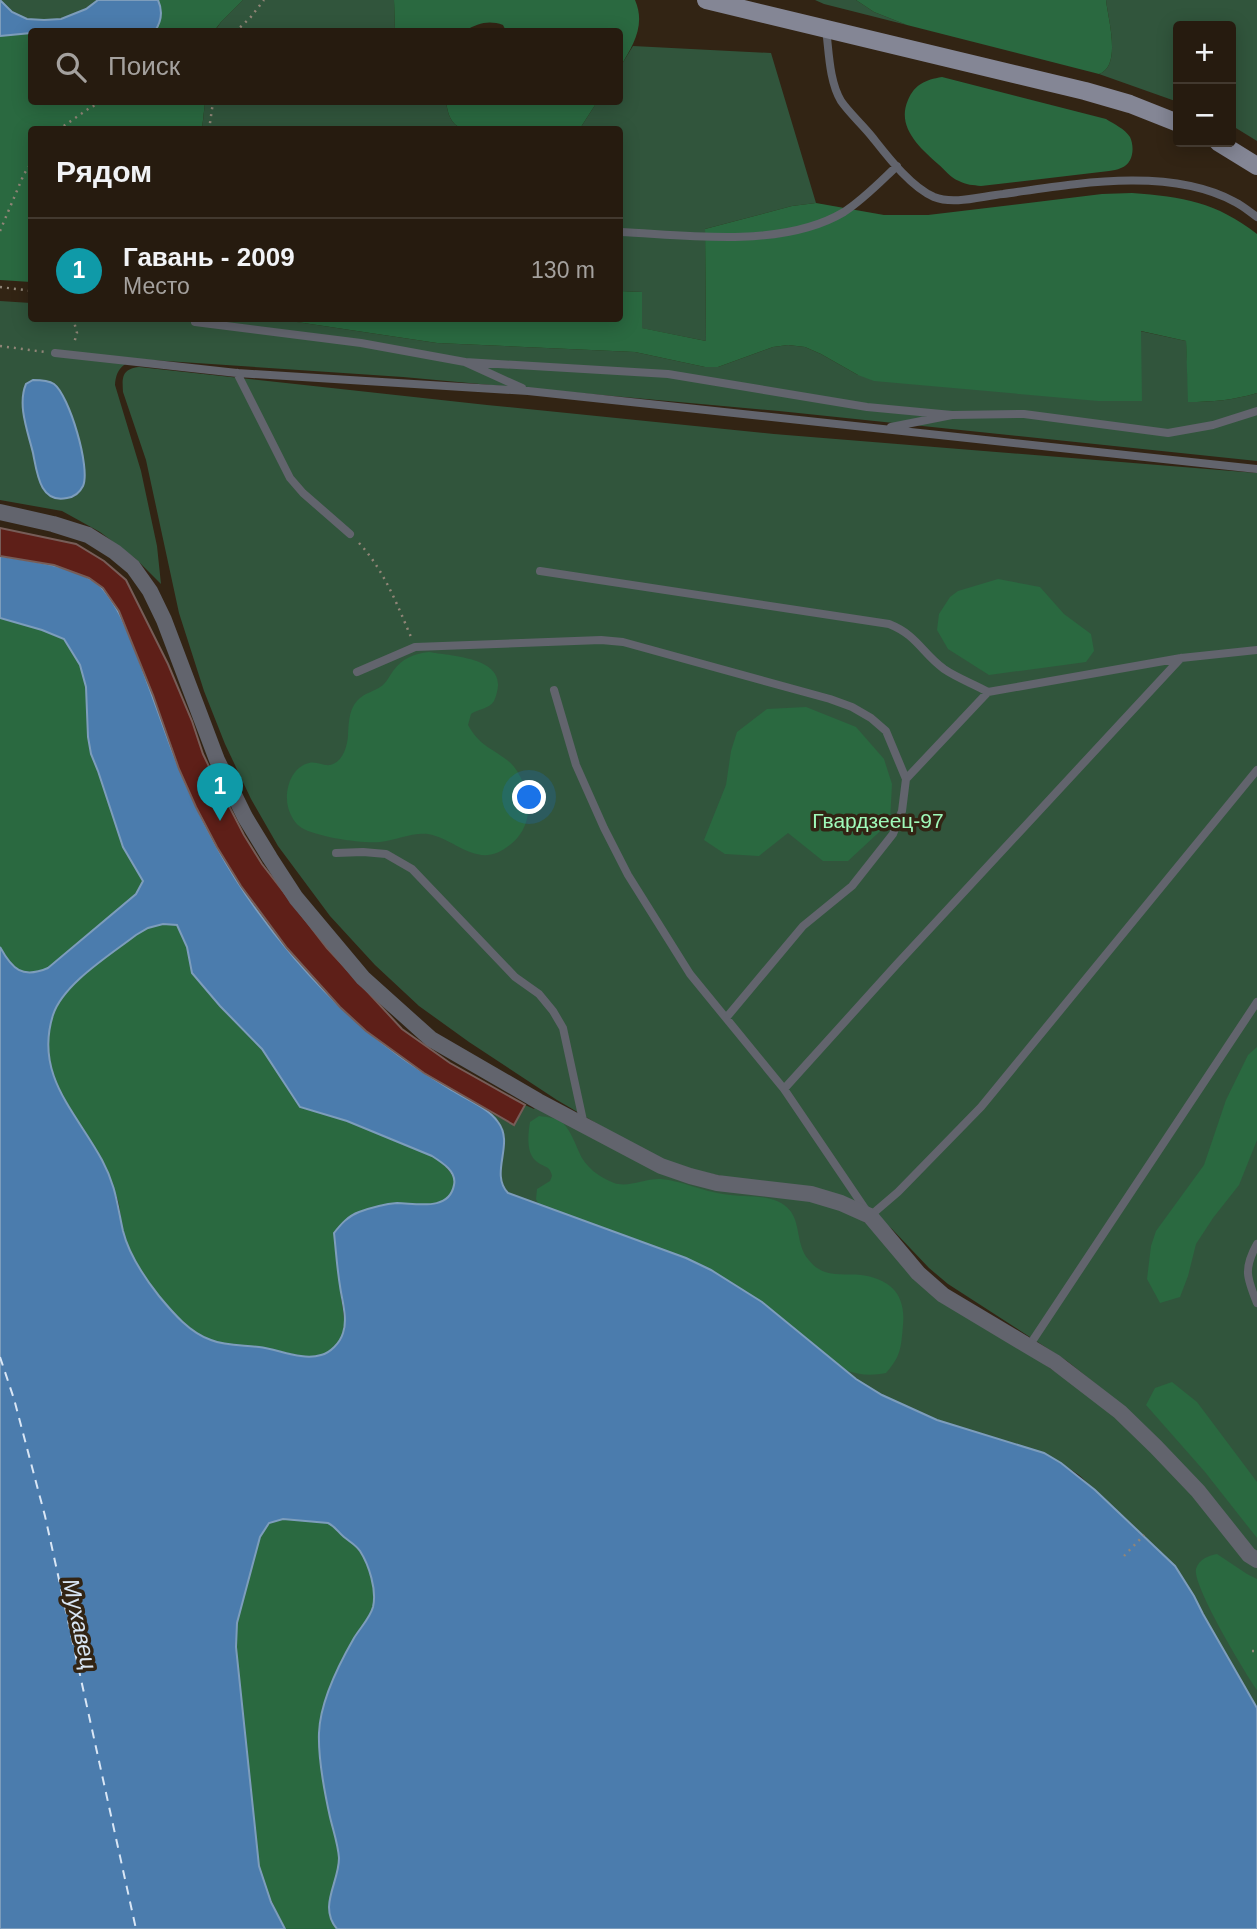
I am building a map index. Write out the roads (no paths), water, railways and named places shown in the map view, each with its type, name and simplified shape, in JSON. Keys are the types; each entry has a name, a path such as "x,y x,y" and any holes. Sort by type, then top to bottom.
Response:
{"street":[{"path":"706,0 777,8 826,29 1085,91 1130,104 1173,121"},
{"path":"1226,147 1257,166"},
{"path":"0,512 88,535 133,567 150,591 164,620 217,760 245,817 296,898 363,978 431,1039 661,1166 690,1177 811,1194 870,1216 918,1273 943,1295 1055,1362 1120,1412 1198,1491 1249,1555 1257,1560"}],"lane":[{"path":"826,29 833,81 841,101 897,166 936,198 1135,180 1170,183 1203,190 1234,201 1257,217"},
{"path":"623,232 732,237 772,234 809,226 843,212 870,192 897,166"},
{"path":"195,322 361,344 465,362 668,374 867,407 952,415 1024,414 1168,433 1213,425 1257,411"},
{"path":"55,353 237,373 528,391 1257,469"},
{"path":"465,362 528,391"},
{"path":"237,373 290,478 303,493 351,534"},
{"path":"882,429 952,415"},
{"path":"540,571 889,624 903,629 915,638 942,667 988,692"},
{"path":"357,672 415,647 601,639 623,642 830,699 871,718 886,731 906,779 902,811 893,834 852,886 803,926 726,1018"},
{"path":"906,779 988,692 1181,658 1257,650"},
{"path":"784,1089 1181,658"},
{"path":"554,690 576,765 628,875 690,974 784,1089 870,1216 898,1192 981,1107 1257,770"},
{"path":"336,853 386,854 412,869 515,977 539,994 562,1028 584,1125"},
{"path":"1029,1346 1257,1002"},
{"path":"1257,1244 1247,1266 1247,1276 1257,1303"}],"water":[{"path":"0,0 12,12 27,19 44,20 61,19 86,9 98,0 158,0 160,8 161,16 157,28 28,28 28,33 0,36"},
{"path":"33,380 54,384 72,416 85,477 82,488 70,497 58,499 51,496 45,492 38,478 23,410 26,384"},
{"name":"Мухавец","path":"0,556 70,570 95,582 104,590 118,612 136,651 195,805 233,875 272,931 342,1008 408,1062 494,1117 503,1131 501,1177 508,1193 686,1258 711,1270 762,1302 856,1379 882,1395 937,1420 1044,1453 1095,1490 1175,1566 1257,1708 1257,1929 337,1929 329,1912 329,1903 339,1858 322,1775 320,1721 337,1672 354,1638 372,1611 373,1586 360,1551 333,1526 328,1523 283,1519 269,1523 260,1537 237,1623 236,1647 259,1866 271,1902 285,1929 0,1929 0,947 19,970 31,972 48,968 136,894 143,881 123,847 91,754 86,687 80,665 64,639 0,618","holes":["163,924 177,925 187,947 192,973 262,1049 300,1107 347,1121 432,1156 445,1165 453,1176 451,1194 439,1203 397,1203 368,1209 348,1218 334,1233 345,1322 340,1340 324,1354 306,1357 266,1348 217,1342 196,1333 176,1316 153,1289 133,1257 123,1231 116,1195 107,1169 70,1109 53,1075 49,1036 53,1015 67,992 88,971 136,935"]}],"place":[{"name":"Гавань - 2009","path":"220,821"}],"park label":[{"name":"Гвардзеец-97","path":"878,820"}]}
